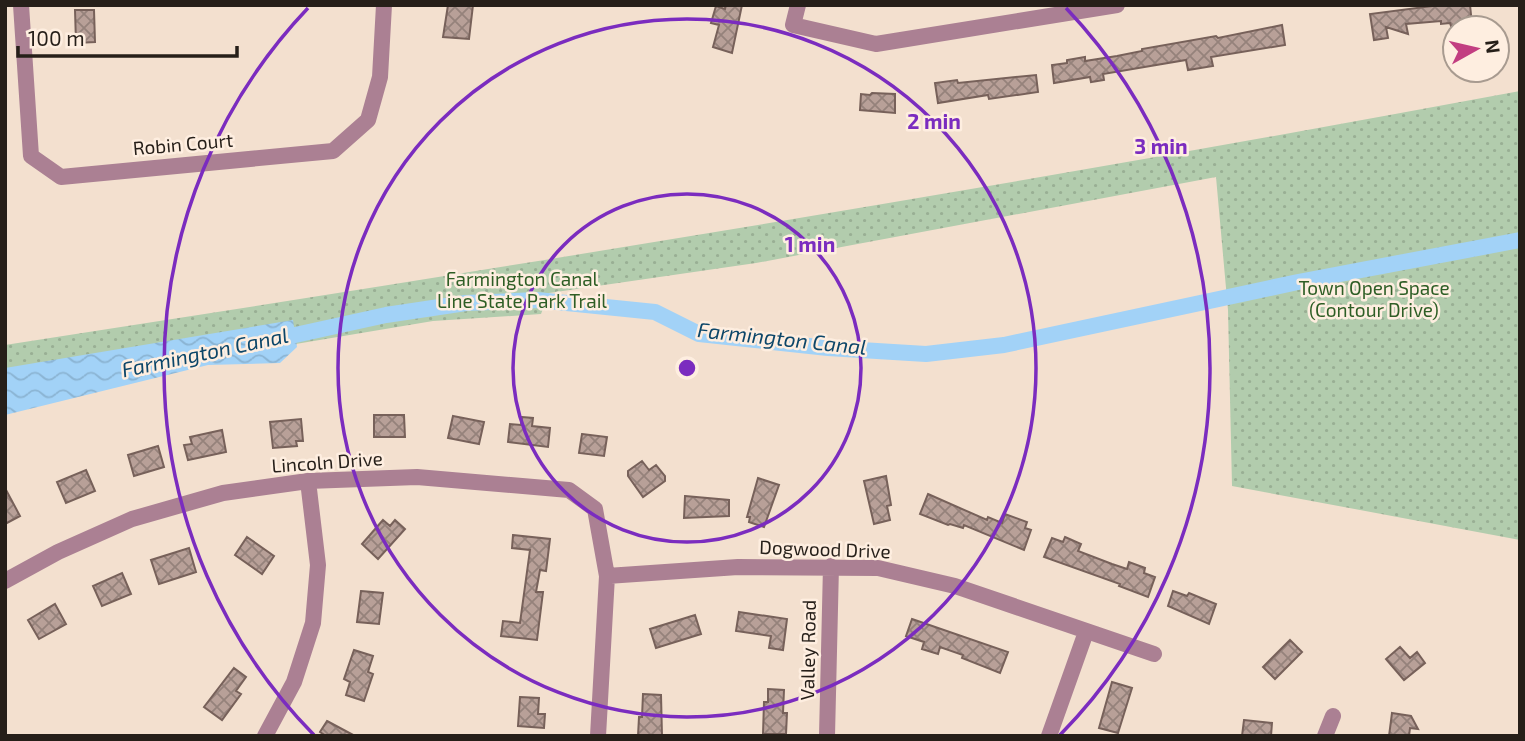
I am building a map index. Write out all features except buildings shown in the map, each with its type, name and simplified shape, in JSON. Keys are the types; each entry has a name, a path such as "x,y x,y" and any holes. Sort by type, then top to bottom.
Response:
{"street":[{"name":"Robin Court","path":"21,5 31,156 61,177 333,151 368,120 380,77 384,5"},
{"path":"798,5 793,25 876,44 1117,5"},
{"name":"Lincoln Drive","path":"5,581 58,552 132,519 223,493 308,481 417,477 569,490 595,509 607,576 598,736"},
{"path":"265,736 294,682 313,623 318,565 308,481"},
{"name":"Valley Road","path":"827,736 831,566"},
{"name":"Dogwood Drive","path":"607,576 738,567 878,568 954,586 1154,654"},
{"path":"1049,736 1086,632"},
{"path":"1325,736 1332,716"}],"green space":[{"name":"Town Open Space (Contour Drive)","path":"1520,91 1520,540 1232,486 1228,310 1216,177 756,263 549,293 541,314 433,321 5,393 5,345 764,224"}],"water":[{"path":"293,320 297,347 280,363 208,365 5,415 5,368"}],"waterway":[{"name":"Farmington Canal","path":"277,339 386,315 466,303 537,300 655,312 699,334 828,348 926,354 1004,345 1298,282 1520,240"}],"park label":[{"name":"Farmington Canal Line State Park Trail","path":"522,290"}]}
